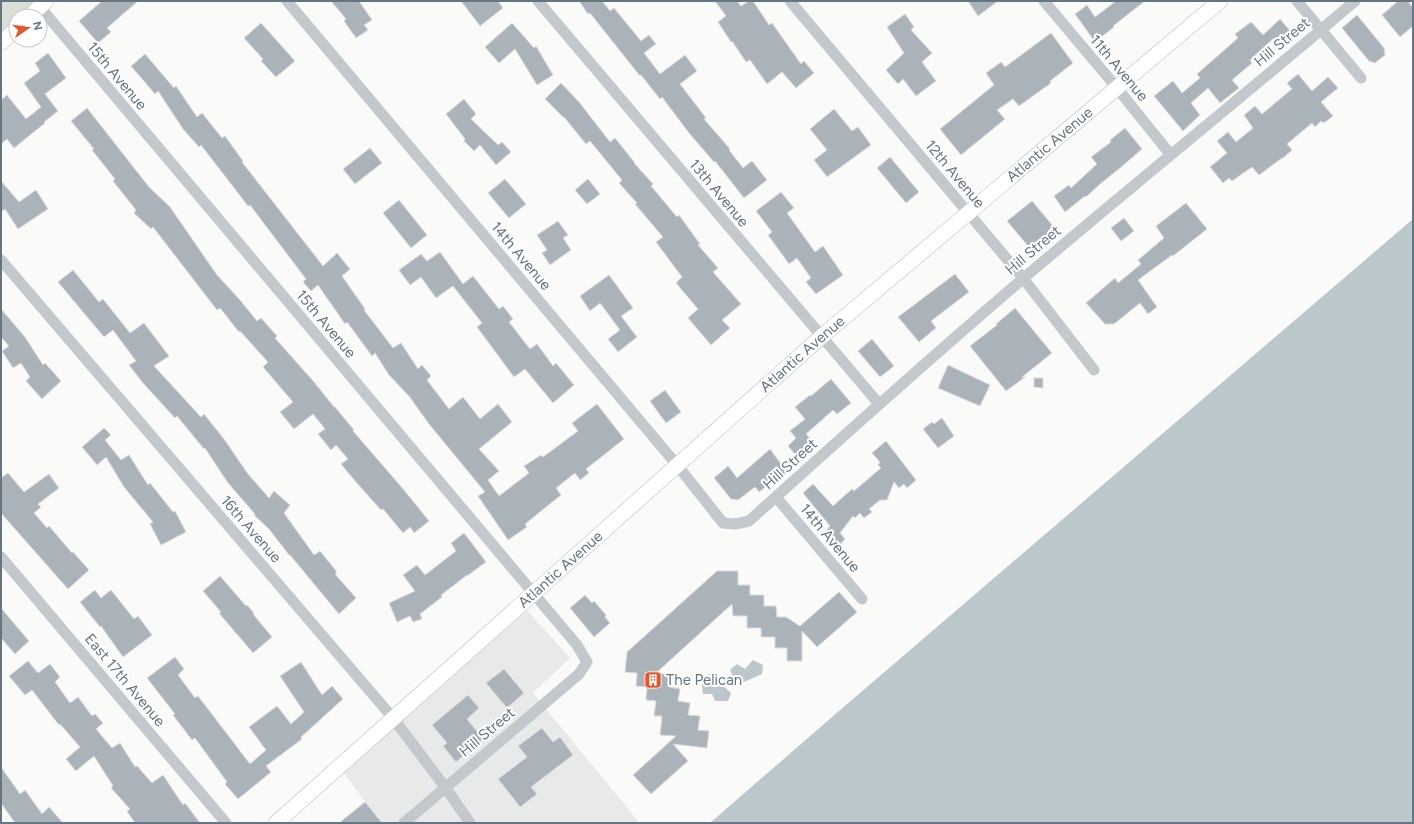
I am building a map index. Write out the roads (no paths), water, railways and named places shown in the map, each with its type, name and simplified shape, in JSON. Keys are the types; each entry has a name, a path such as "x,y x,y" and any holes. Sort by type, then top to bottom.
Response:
{"main road":[{"name":"Atlantic Avenue","path":"276,823 821,337 1220,1"}],"street":[{"name":"14th Avenue","path":"287,1 677,465 723,523 735,524"},
{"name":"13th Avenue","path":"538,1 879,404"},
{"name":"12th Avenue","path":"790,1 1023,278 1094,370"},
{"name":"11th Avenue","path":"1044,1 1170,154"},
{"path":"1297,1 1361,78"},
{"name":"Hill Street","path":"735,524 749,521 879,404 1023,278 1355,1"},
{"name":"15th Avenue","path":"48,20 577,645 587,662"},
{"name":"16th Avenue","path":"1,260 393,718 470,823"},
{"name":"14th Avenue","path":"776,497 862,599"},
{"name":"East 17th Avenue","path":"1,557 226,823"},
{"name":"Hill Street","path":"404,823 579,674 587,662"}],"place":[{"name":"The Pelican","path":"653,680"}]}
